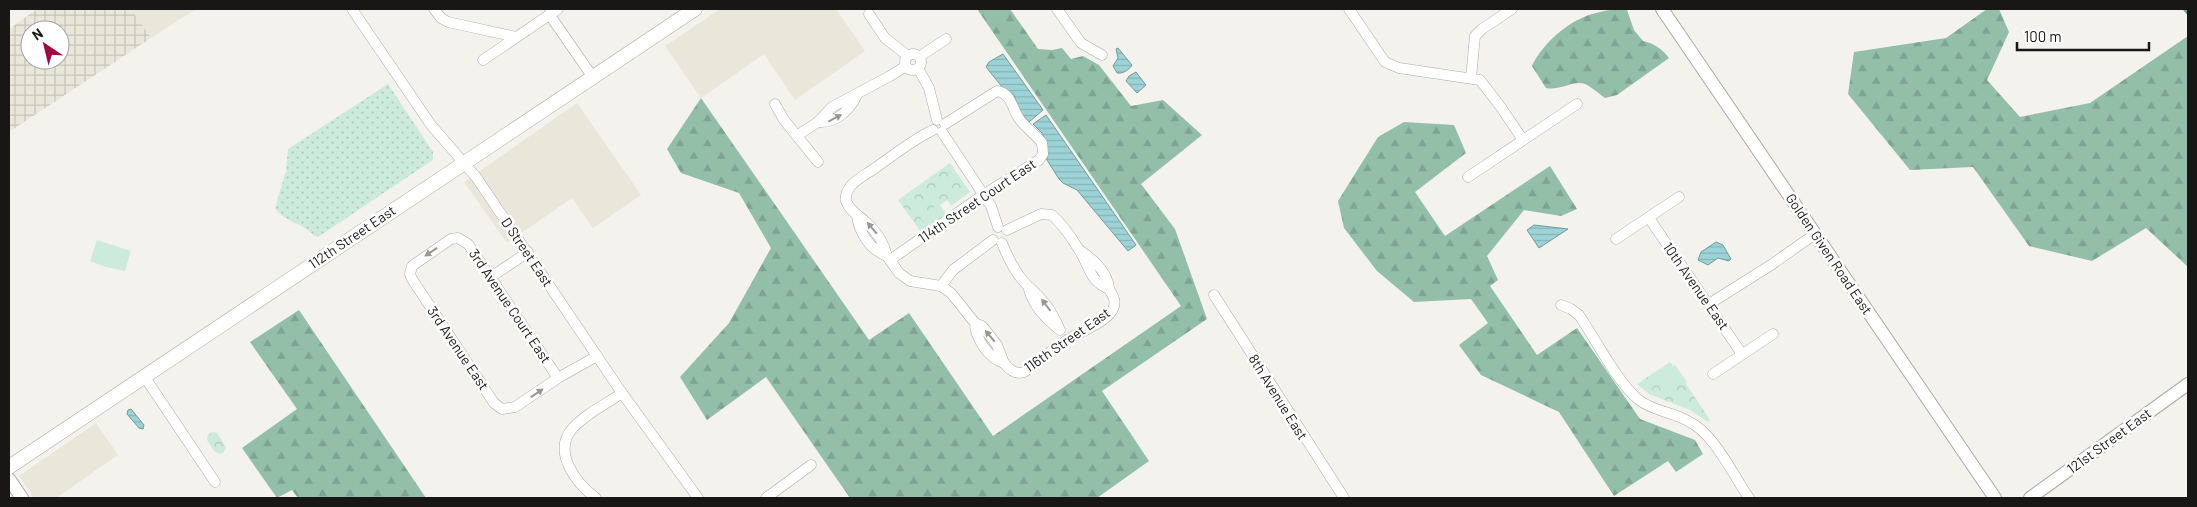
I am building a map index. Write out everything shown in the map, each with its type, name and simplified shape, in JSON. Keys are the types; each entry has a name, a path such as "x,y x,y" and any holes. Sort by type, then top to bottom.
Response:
{"main road":[{"name":"112th Street East","path":"9,467 695,9"}],"street":[{"name":"D Street East","path":"352,9 431,125 476,177 622,393 698,498"},
{"path":"434,9 441,18 455,24 516,37"},
{"path":"1057,9 1081,43 1102,55"},
{"path":"1349,9 1385,62 1399,68 1471,78 1484,84 1522,140"},
{"path":"1471,78 1475,36 1482,29 1512,9"},
{"name":"Golden Given Road East","path":"1662,9 1995,498"},
{"path":"865,10 886,38 911,60 912,70 918,68 928,88 939,127 991,206 1007,240 997,241 953,270 941,286 910,281 899,273 888,258 881,254 864,237 858,224 857,216 847,202 848,190 851,186 894,153 939,127"},
{"path":"483,60 554,12 592,76"},
{"path":"798,135 818,122 832,107 857,95 946,39"},
{"name":"114th Street Court East","path":"888,258 1031,165 1043,154 1042,143 1018,118 1008,96 997,91 939,127"},
{"path":"775,104 784,120 818,162"},
{"path":"1468,177 1577,104"},
{"path":"1616,239 1679,197"},
{"name":"116th Street East","path":"941,286 958,299 976,323 975,331 983,345 998,362 1004,363 1015,372 1024,372 1067,340 1109,314 1115,302 1109,289 1109,282 1091,257 1081,252 1052,215 1041,214 1002,229"},
{"name":"10th Avenue East","path":"1648,218 1742,354"},
{"path":"1708,304 1771,265 1816,234"},
{"name":"3rd Avenue Court East","path":"410,274 412,266 451,239 458,238 468,244 558,378"},
{"path":"997,241 1028,286 1030,296 1042,316 1060,330 1067,340"},
{"path":"491,277 528,252"},
{"name":"3rd Avenue East","path":"410,274 494,403 502,409 515,407 558,378"},
{"name":"8th Avenue East","path":"1214,295 1344,498"},
{"path":"1561,305 1571,308 1579,315 1625,384 1640,401 1689,421 1707,434 1749,498"},
{"path":"1713,374 1773,334"},
{"path":"558,378 597,356"},
{"path":"144,376 216,482"},
{"name":"121st Street East","path":"2030,498 2188,384"},
{"path":"596,498 576,478 566,461 564,446 569,433 622,393"},
{"path":"766,498 811,465"},
{"path":"9,478 22,498"}],"shaded area":[{"path":"37,9 131,9 151,38 9,132 9,29 20,21 20,70 70,70 70,20 22,20"},
{"path":"131,9 196,9 151,38"},
{"path":"720,9 836,9 865,51 795,100 764,54 701,98 665,46"},
{"path":"577,103 641,195 593,228 572,198 507,243 464,182"},
{"path":"96,423 118,455 56,498 34,498 19,476"}],"green space":[{"path":"977,9 1010,9 1038,49 1052,50 1062,48 1071,59 1083,56 1099,65 1131,106 1163,100 1202,135 1141,184 1175,229 1207,319 1102,391 1149,461 1097,498 850,498 766,377 707,420 680,377 729,323 771,248 739,193 681,173 667,149 701,98 869,340 909,313 993,436 1181,306"},
{"path":"1615,9 1627,10 1634,30 1643,41 1658,47 1669,58 1617,95 1605,98 1588,85 1580,83 1551,89 1546,88 1532,66 1547,44 1576,21 1591,14"},
{"path":"1987,9 1999,9 2009,32 1987,80 2020,117 2090,103 2188,36 2188,267 2146,228 2092,261 2029,246 1973,167 1910,170 1848,94 1854,52 1946,38"},
{"path":"388,84 433,152 433,160 318,237 314,236 305,228 283,216 275,208 286,171 288,149"},
{"path":"1404,122 1454,125 1466,153 1415,192 1445,236 1550,166 1577,209 1561,216 1524,210 1487,256 1498,280 1490,286 1537,355 1577,328 1640,419 1695,440 1703,454 1676,472 1668,461 1614,496 1559,412 1481,375 1459,345 1488,323 1471,299 1414,302 1377,271 1344,228 1338,201 1378,137"},
{"path":"950,163 970,192 951,206 947,200 940,205 946,214 921,232 898,200"},
{"path":"938,204 944,214 926,226 920,217"},
{"path":"97,240 131,251 125,271 90,261"},
{"path":"299,310 426,498 298,498 292,490 277,498 242,448 297,409 250,342"},
{"path":"1670,362 1673,366 1675,365 1687,382 1686,384 1710,420 1708,422 1690,410 1649,394 1637,384"},
{"path":"1671,368 1680,383 1669,390 1659,375"},
{"path":"212,432 217,433 226,447 224,452 220,454 215,452 207,440 208,435"}],"water":[{"path":"1118,48 1132,65 1126,71 1117,73 1113,66 1118,58 1116,49"},
{"path":"1003,54 1043,110 1029,122 1020,112 1014,95 1003,88 986,67 989,62"},
{"path":"1136,72 1146,85 1137,93 1126,81 1129,76"},
{"path":"1046,115 1136,245 1128,251 1077,190 1059,179 1047,160 1046,142 1042,133 1033,124"},
{"path":"1534,225 1568,229 1539,248 1527,230"},
{"path":"1716,242 1723,245 1731,259 1729,261 1718,258 1708,265 1698,260 1701,252"},
{"path":"131,409 144,425 143,429 139,428 127,414 128,410"}],"waterway":[{"path":"2184,9 2188,14"}]}
